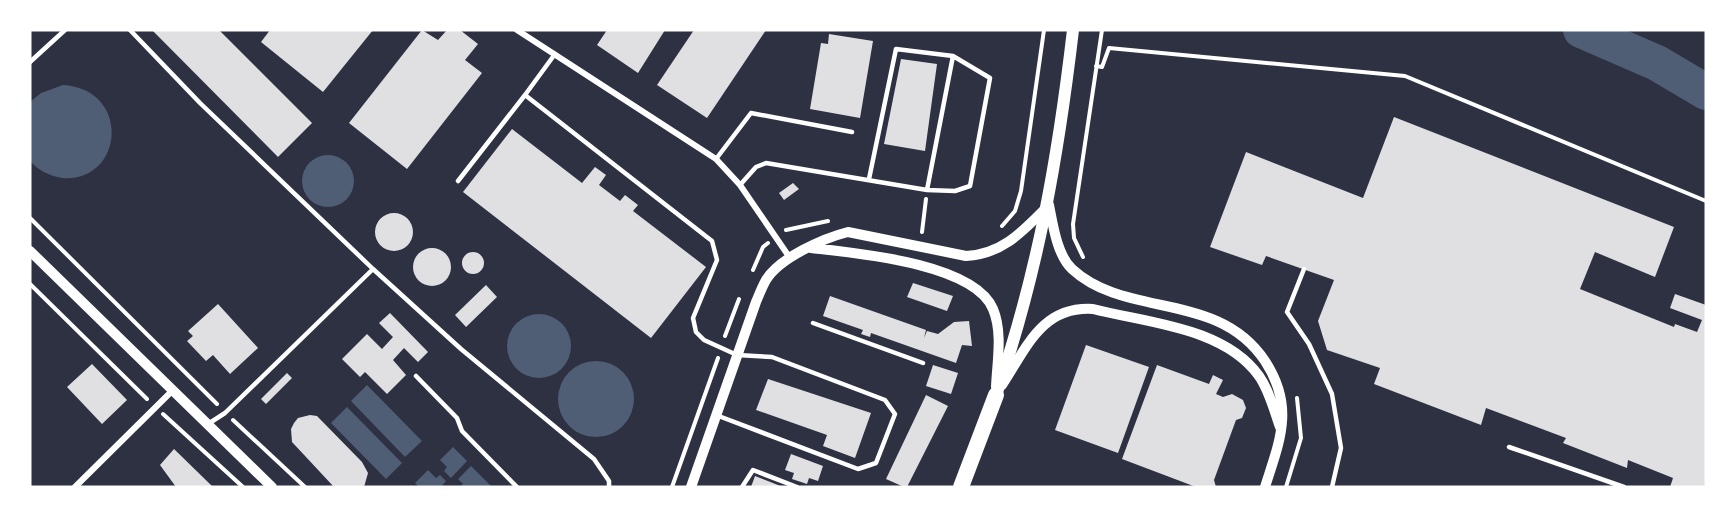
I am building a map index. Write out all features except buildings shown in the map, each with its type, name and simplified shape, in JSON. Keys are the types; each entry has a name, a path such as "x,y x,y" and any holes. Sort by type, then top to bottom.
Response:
{"highway":[{"path":"961,487 996,395"}],"main road":[{"path":"996,395 1026,297 1049,205 1073,30"}],"street":[{"path":"517,30 716,159 740,185 790,258"},
{"path":"691,487 737,355 767,278 790,258 848,231 966,256 982,255 1000,249 1017,237 1049,205 1063,254 1070,267 1088,281 1108,290 1219,320 1241,333 1258,350 1270,369 1284,408 1281,430 1265,487"},
{"path":"810,248 884,256 959,278 979,290 993,308 999,330 996,395"},
{"path":"30,251 272,487"},
{"path":"996,395 1038,329 1056,315 1074,308 1093,309 1211,337 1229,348 1260,377 1281,430"},
{"path":"75,487 174,390"}],"lane":[{"path":"30,62 65,30"},
{"path":"130,30 200,103 373,269 461,349 594,459 609,481 609,487"},
{"path":"740,185 756,167 766,163 927,189 955,191 970,186 990,78 953,56 896,48 869,179"},
{"path":"458,181 555,54"},
{"path":"927,189 953,56"},
{"path":"525,95 712,242 717,260 693,318 696,332 704,340 737,355 772,357 885,400 895,414 876,463 858,469 717,415"},
{"path":"716,159 751,113 852,132"},
{"path":"207,425 225,412 373,269"},
{"path":"1304,269 1287,312 1309,344 1332,394 1341,448 1332,487"},
{"path":"813,323 923,363"},
{"path":"416,376 457,418 462,431 517,487"},
{"path":"1509,447 1624,487"},
{"path":"742,487 753,470 796,487"},
{"path":"1598,487 1599,479"}],"path":[{"path":"1041,56 1044,30"},
{"path":"1087,264 1074,238 1073,224 1102,30"},
{"path":"1096,65 1102,67 1109,48 1405,76 1706,201"},
{"path":"922,232 927,189"},
{"path":"30,218 225,412 304,487"},
{"path":"30,284 156,408 243,487"},
{"path":"1286,487 1301,438 1300,405 1296,394"}],"water":[{"path":"63,85 85,90 101,102 109,118 112,135 108,152 98,166 83,176 62,178 53,176 30,161 30,102 41,93"},
{"path":"323,155 333,155 347,162 354,181 347,200 333,207 323,207 313,203 306,196 302,186 302,176 306,166 313,159"},
{"path":"539,314 551,316 562,323 569,334 571,346 569,358 562,369 551,376 539,378 527,376 516,369 509,358 507,346 509,334 516,323 527,316"},
{"path":"604,361 617,367 628,378 634,391 632,414 617,431 604,437 588,437 575,431 560,414 558,391 564,378 581,363"},
{"path":"367,385 422,441 405,457 351,401"},
{"path":"347,407 402,463 386,479 331,423"},
{"path":"453,447 467,461 451,478 444,471 447,467 440,460"},
{"path":"471,466 492,487 460,487 463,484 458,479"},
{"path":"428,470 436,478 440,475 446,481 441,487 419,487 415,483"}],"waterway":[{"path":"1581,30 1657,63 1706,92"}]}
